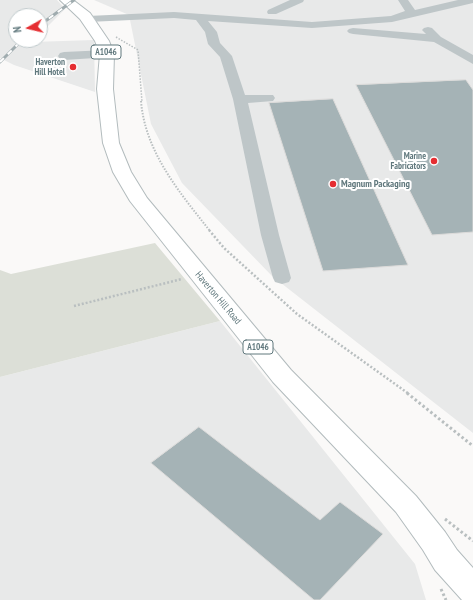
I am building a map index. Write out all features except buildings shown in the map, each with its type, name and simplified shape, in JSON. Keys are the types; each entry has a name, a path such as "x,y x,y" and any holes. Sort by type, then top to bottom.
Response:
{"main road":[{"name":"Haverton Hill Road","path":"66,0 88,19 102,41 107,54 107,113 111,143 122,172 139,200 198,275 282,376 406,504 434,541 446,560 473,590"},
{"name":"Haverton Hill Road","path":"446,560 459,600"}],"lane":[{"path":"252,21 267,10 299,0"},
{"path":"403,0 412,14 437,39 473,60"},
{"path":"88,19 174,15 312,25 392,19 471,0"},
{"path":"199,16 211,32 214,44 226,56 240,99 270,236 282,278"},
{"path":"294,24 312,28 396,34 437,39"},
{"path":"64,56 107,54"},
{"path":"240,99 268,98"}],"path":[{"path":"74,306 198,275"}],"shaded area":[{"path":"0,0 57,0 65,9 48,26 48,8 8,8 8,48 48,48 48,41 94,40 95,92 14,65 0,58"},
{"path":"94,0 473,0 473,433 272,276 182,183 151,124 129,15"},
{"path":"155,243 220,321 0,377 0,270 11,274"},
{"path":"220,321 415,564 426,600 0,600 0,377"}],"railway":[{"path":"48,19 74,0"},
{"path":"0,62 14,48"}],"place":[{"name":"Haverton Hill Hotel","path":"73,67"},
{"name":"Marine Fabricators","path":"434,161"},
{"name":"Magnum Packaging","path":"333,184"}]}
